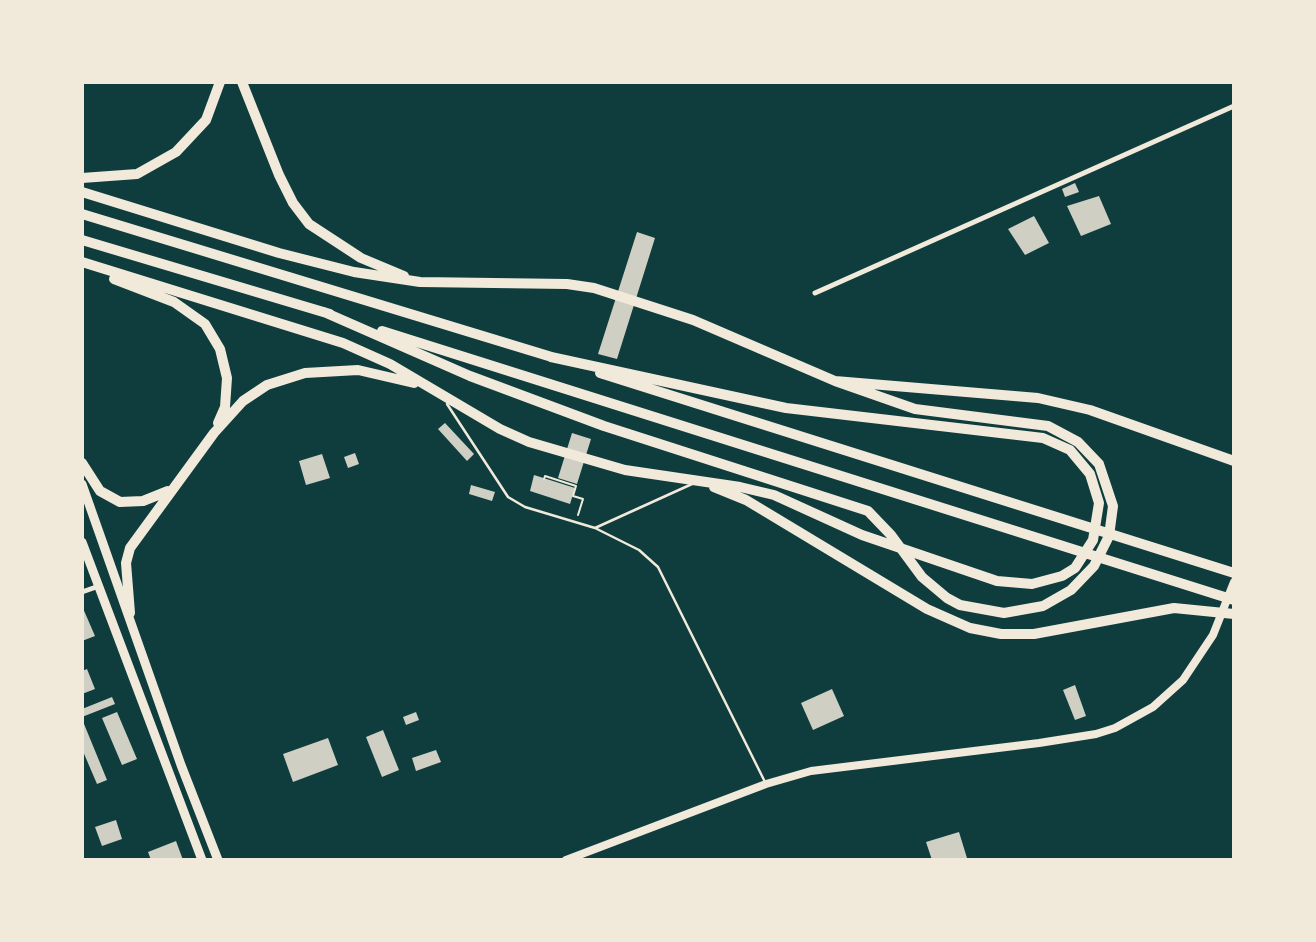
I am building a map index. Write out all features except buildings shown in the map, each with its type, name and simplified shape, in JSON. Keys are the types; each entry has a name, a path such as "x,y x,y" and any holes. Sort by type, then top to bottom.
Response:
{"highway":[{"path":"82,178 137,174 176,152 206,120 220,82"},
{"path":"242,82 279,175 293,203 309,223 361,258 420,282"},
{"path":"82,192 279,253 354,272 420,282 567,284 594,288 693,320 835,381 915,410 1048,426 1063,431 1087,449 1105,478 1113,506 1109,536 1102,552 1083,580 1043,606 1004,613 961,605 933,589 891,535 868,511 604,426 470,376 324,312"},
{"path":"82,214 551,357 1234,573"},
{"path":"82,240 324,312 1234,600"},
{"path":"82,265 343,343 433,388 500,429 573,457 625,470 774,495 862,535 929,559 1017,584 1048,582 1075,568 1093,540 1100,503 1096,488 1080,460 1070,450 1043,438 786,408 551,357"},
{"path":"82,265 174,302 205,324 220,349 227,379 225,407 214,433"},
{"path":"130,613 127,555 141,528 214,433 254,393 267,385 305,373 358,370 433,388"},
{"path":"835,381 1038,398 1090,410 1234,461"},
{"path":"82,463 100,491 120,502 143,502 171,489"},
{"path":"699,481 746,500 927,609 970,628 1001,634 1034,634 1174,608 1234,614"}],"main road":[{"path":"82,484 130,613 181,765 218,860"},
{"path":"82,542 202,860"},
{"path":"566,860 766,784 849,765 1039,743 1096,734 1115,728 1153,707 1183,680 1213,635 1234,582"}],"street":[{"path":"815,292 1234,106"},
{"path":"82,593 99,585"}],"lane":[{"path":"433,388 454,411 508,497 525,507 595,528 639,550 658,568 766,784"},
{"path":"595,528 699,481"}],"path":[{"path":"544,479 545,476 576,486 573,496 583,499 576,523"}]}
